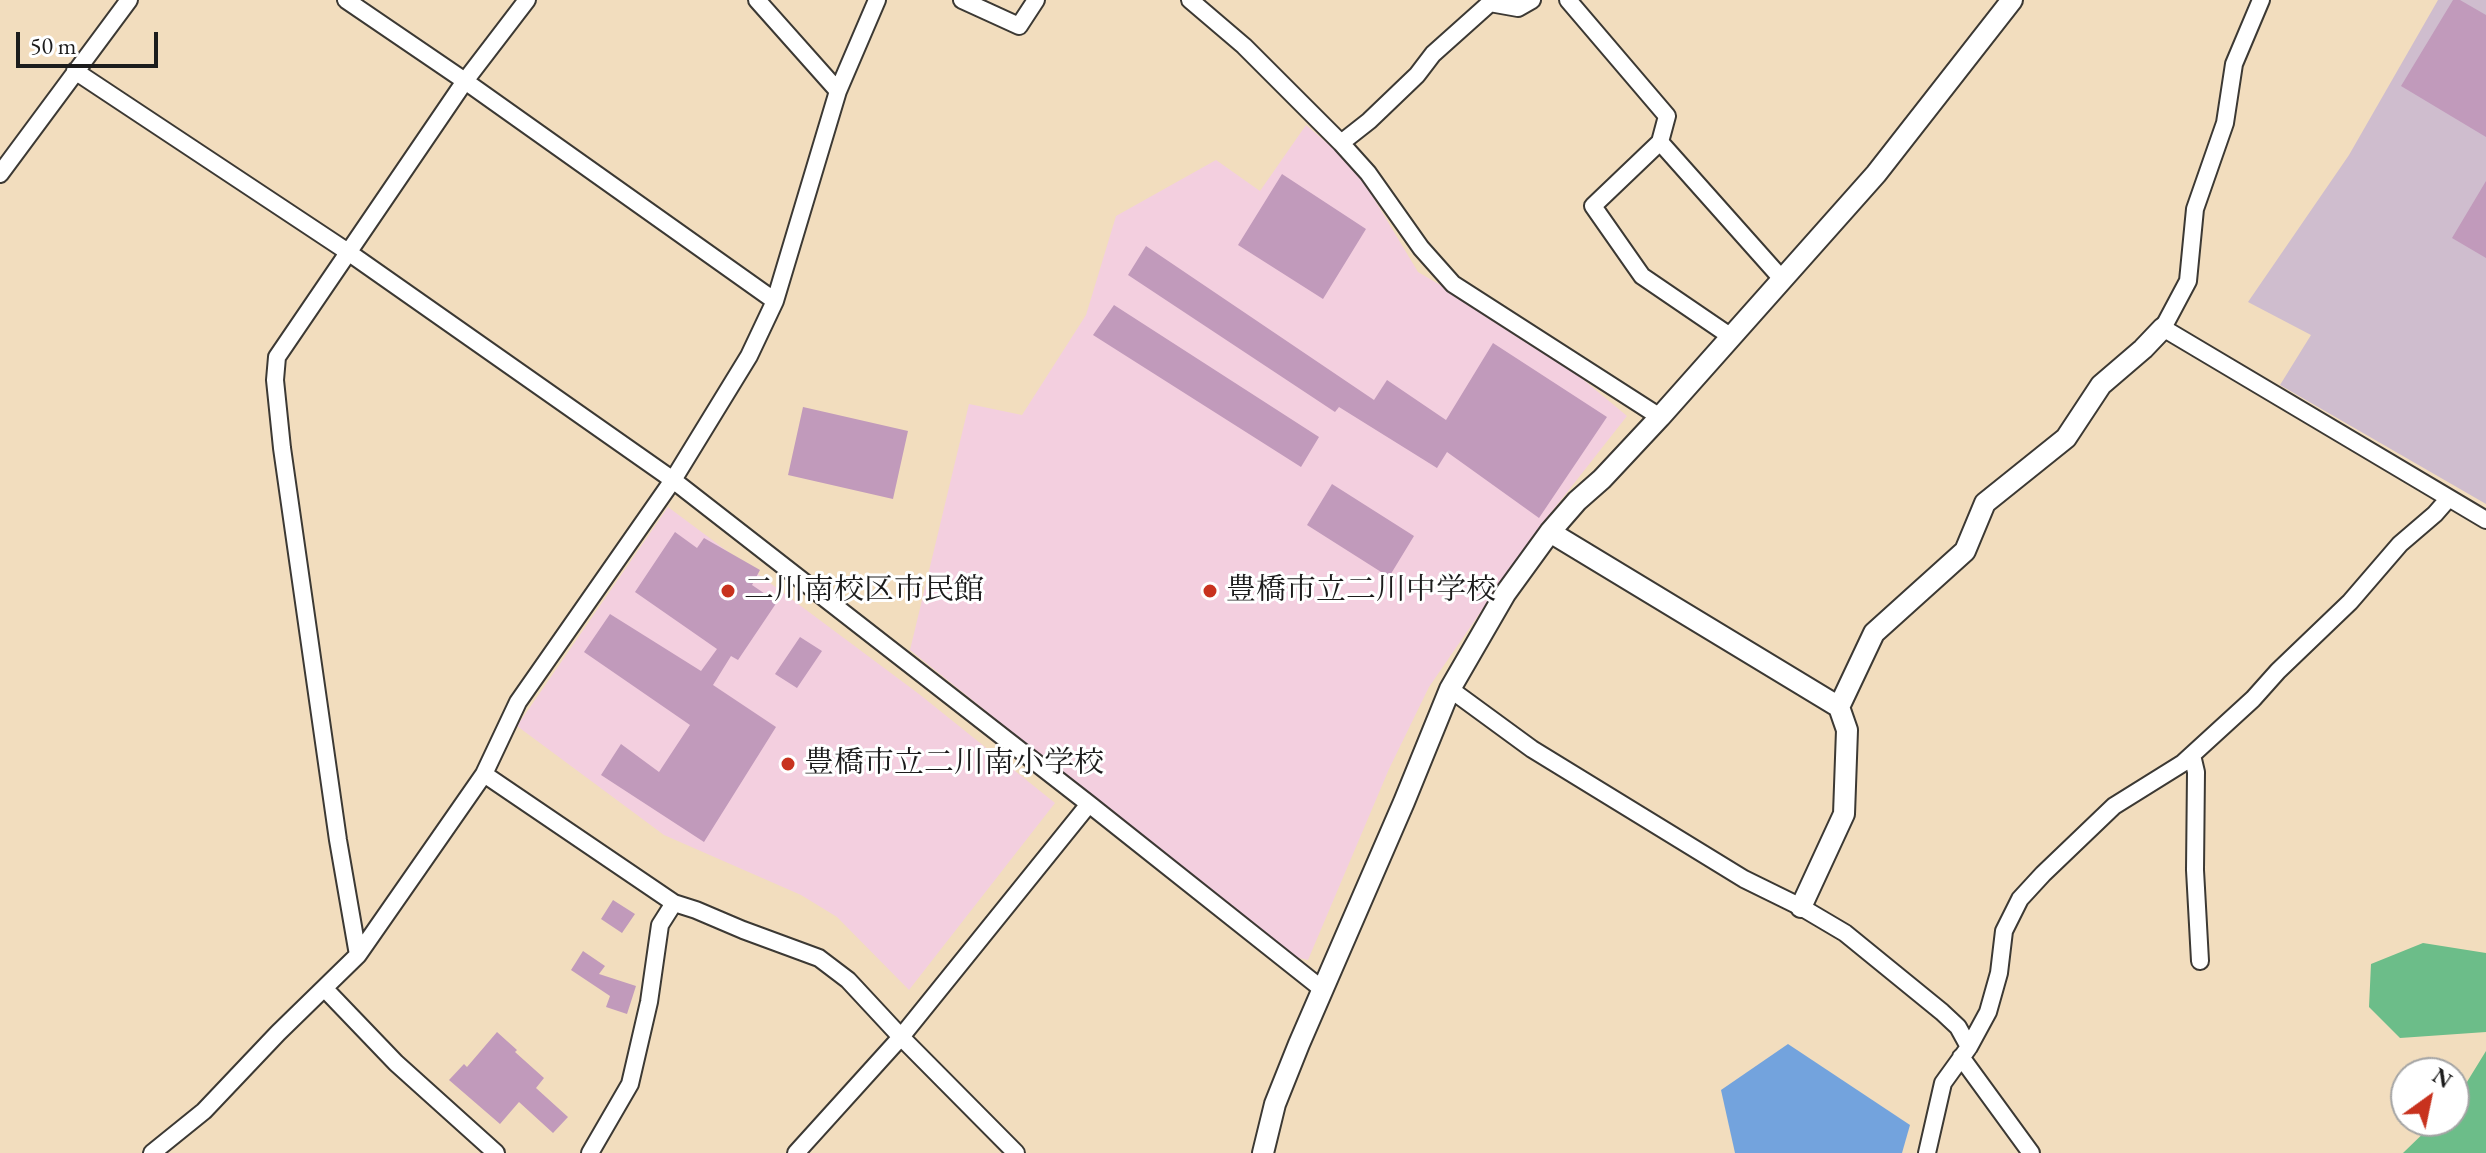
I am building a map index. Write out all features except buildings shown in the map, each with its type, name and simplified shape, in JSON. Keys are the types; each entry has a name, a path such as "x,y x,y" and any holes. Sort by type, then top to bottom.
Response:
{"street":[{"path":"0,174 129,0"},
{"path":"346,0 775,301"},
{"path":"358,955 338,840 282,448 275,380 277,357 465,81 527,0"},
{"path":"757,0 838,91"},
{"path":"152,1153 204,1111 358,955 484,774 518,702 673,480 749,356 775,301 838,91 877,0"},
{"path":"962,0 1019,26 1036,0"},
{"path":"1341,143 1369,121 1417,75 1433,54 1490,3 1518,8 1532,0"},
{"path":"1568,0 1667,116 1660,142 1593,206 1642,276 1730,336"},
{"path":"1263,1153 1275,1104 1450,689 1505,594 1577,501 1660,417 1876,174 2012,0"},
{"path":"1839,707 1874,633 1965,551 1985,503 2066,438 2101,385 2163,328 2188,281 2195,209 2225,123 2234,64 2261,0"},
{"path":"1192,1 1244,46 1341,143 1368,173 1421,248 1453,284 1660,417"},
{"path":"75,71 348,252 673,480 1322,989"},
{"path":"1660,142 1782,279"},
{"path":"2163,328 2486,520"},
{"path":"1927,1153 1943,1083 1988,1012 1999,973 2004,931 2020,899 2114,806 2183,763 2253,699 2350,602 2400,544 2449,498"},
{"path":"1550,532 1839,707 1847,730 1844,814 1801,907"},
{"path":"1450,689 1532,749 1744,879 1845,933 1958,1027 1965,1052 2031,1153"},
{"path":"2192,755 2196,772 2195,870 2200,961"},
{"path":"484,774 674,903 819,958 848,980 1016,1153"},
{"path":"796,1153 901,1037 1089,804"},
{"path":"590,1153 630,1084 649,1002 660,925 674,903"},
{"path":"325,989 396,1063 496,1153"}],"shaded area":[{"path":"2438,0 2486,0 2486,504 2280,385 2311,335 2248,302 2349,155"},
{"name":"豊橋市立二川中学校","path":"1306,125 1355,167 1418,272 1538,342 1627,416 1535,533 1429,687 1389,769 1308,960 1291,956 910,650 969,404 1022,415 1086,315 1116,216 1216,160 1260,191"},
{"name":"豊橋市立二川南小学校","path":"668,507 919,694 1055,803 909,990 837,917 801,895 664,835 517,726"}],"green space":[{"path":"2423,943 2486,953 2486,1032 2400,1038 2369,1007 2371,964"},
{"path":"2486,1051 2486,1153 2403,1153 2420,1137 2470,1137 2470,1077"}],"water":[{"path":"1788,1044 1910,1125 1902,1153 1735,1153 1721,1090"}],"place":[{"name":"二川南校区市民館","path":"728,591"},
{"name":"豊橋市立二川中学校","path":"1210,591"},
{"name":"豊橋市立二川南小学校","path":"788,764"}]}
